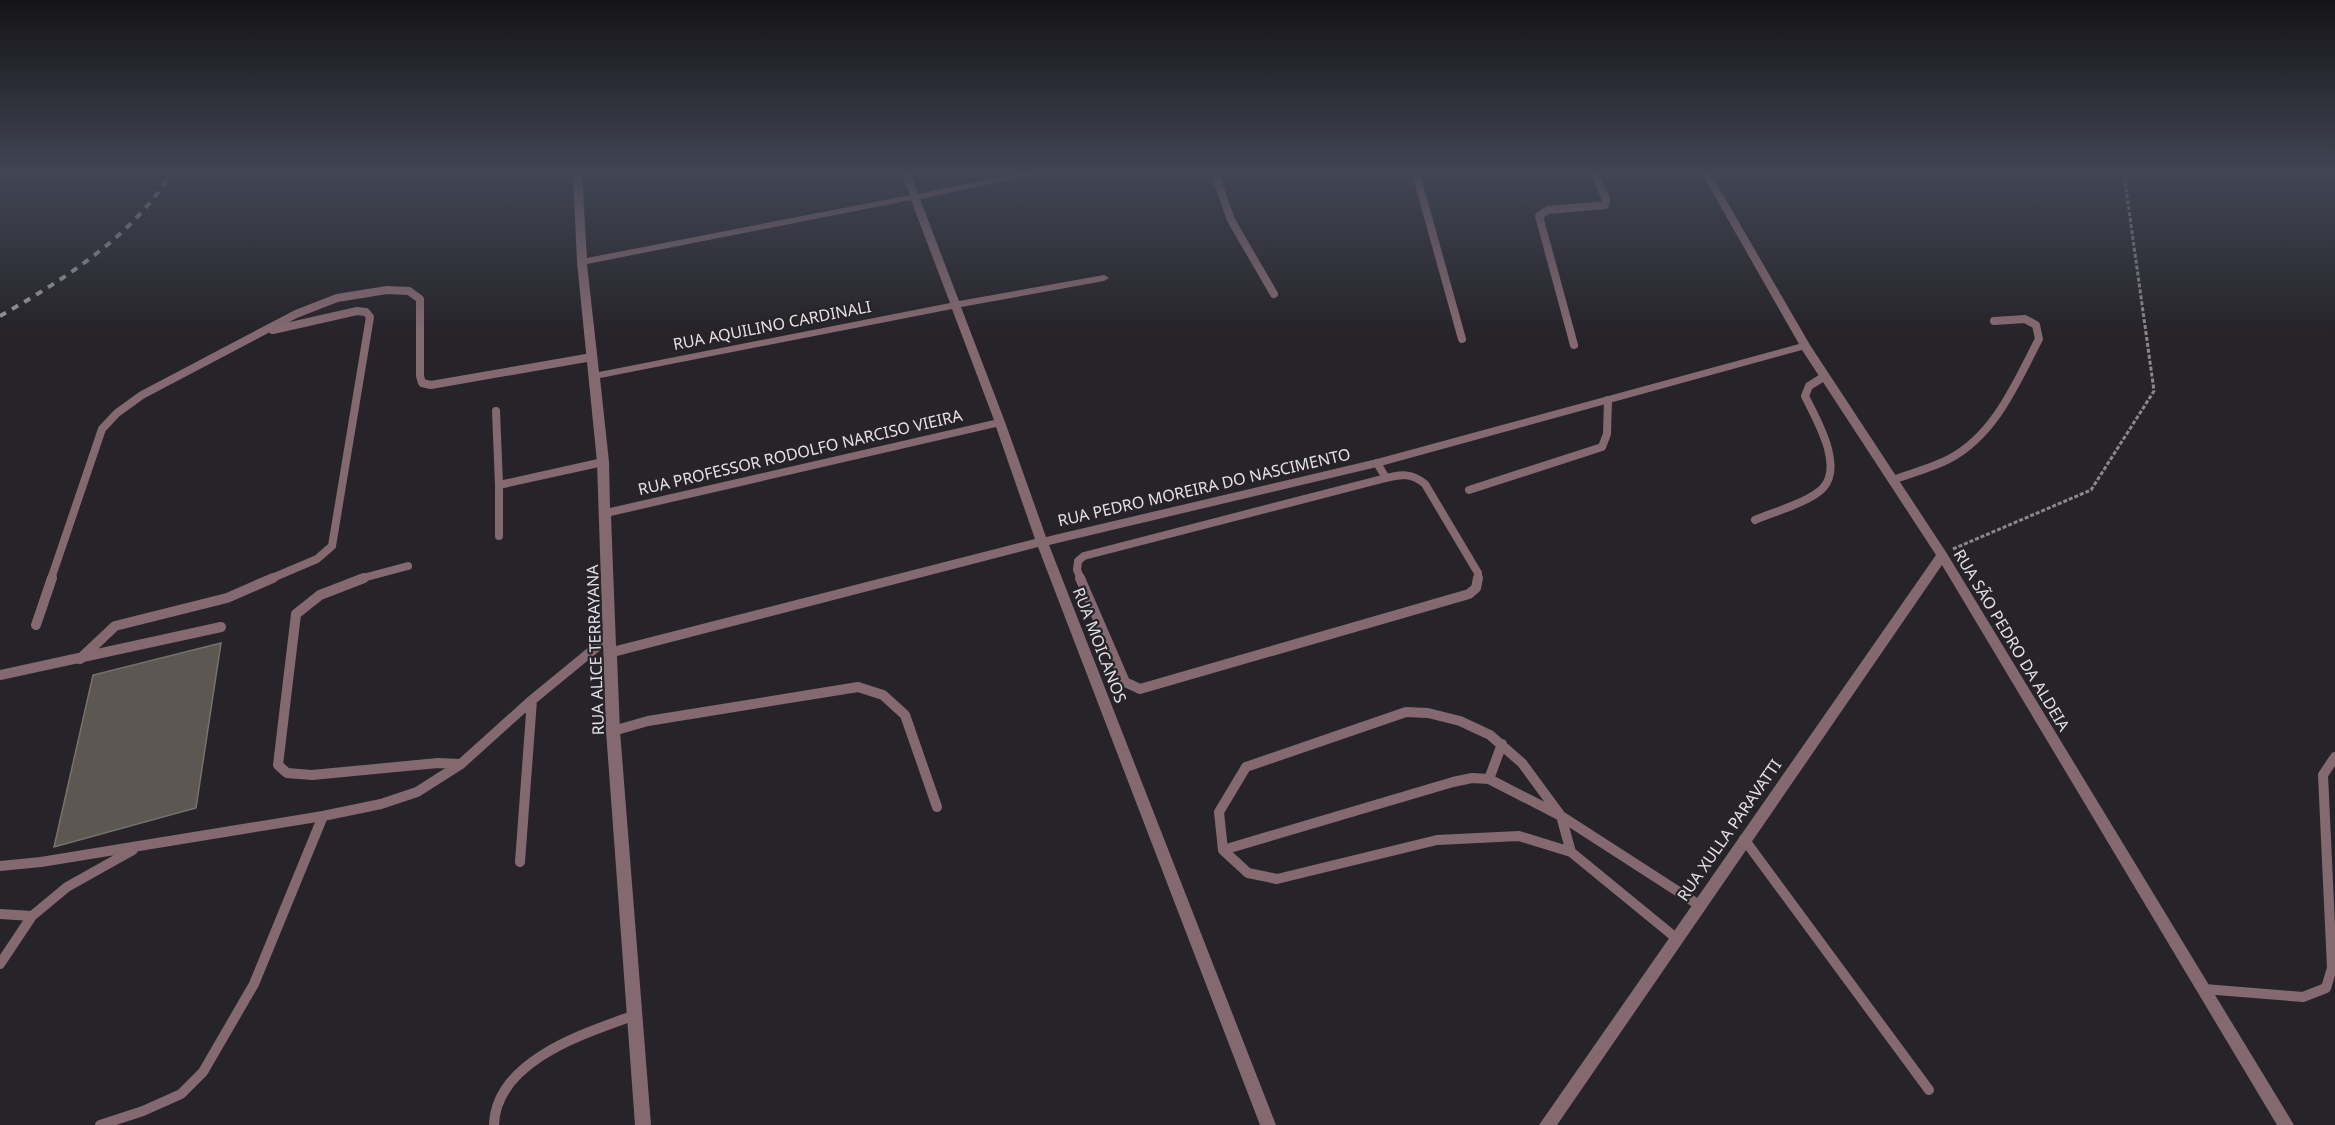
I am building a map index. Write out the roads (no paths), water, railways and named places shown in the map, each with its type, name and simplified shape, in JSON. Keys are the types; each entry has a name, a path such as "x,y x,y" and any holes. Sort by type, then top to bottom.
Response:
{"street":[{"name":"RUA ALICE TERRAYANA","path":"580,226 607,513 614,731 643,1125"},
{"path":"582,262 764,226"},
{"name":"RUA MOICANOS","path":"926,226 1000,422 1042,542 1268,1125"},
{"name":"RUA SÃO PEDRO DA ALDEIA","path":"1736,226 1805,346 1942,555 2286,1125"},
{"name":"RUA AQUILINO CARDINALI","path":"594,375 955,304 1104,278"},
{"name":"RUA PEDRO MOREIRA DO NASCIMENTO","path":"610,652 1042,542 1377,463 1805,346"},
{"name":"RUA PROFESSOR RODOLFO NARCISO VIEIRA","path":"607,513 1000,422"},
{"name":"RUA XULLA PARAVATTI","path":"1547,1125 1942,555"}],"lane":[{"path":"1235,226 1274,294"},
{"path":"1431,226 1462,339"},
{"path":"1542,226 1574,345"},
{"path":"36,625 102,429 117,413 142,395 296,314 337,298 387,290 409,291 420,299 420,376 422,383 432,385 592,357"},
{"path":"80,659 115,626 227,598 317,559 332,546 370,317 366,312 357,311 266,331"},
{"path":"1893,480 1950,458 1982,435 1999,413 2039,339 2040,331 2036,323 2029,319 2019,317 1994,321"},
{"path":"1755,520 1822,489 1830,478 1832,467 1830,453 1805,396 1809,386 1825,376"},
{"path":"1469,490 1602,447 1607,434 1608,400"},
{"path":"496,411 500,536"},
{"path":"499,485 603,462"},
{"path":"1377,463 1386,478"},
{"path":"1406,473 1419,477 1425,484 1478,573 1479,582 1476,589 1469,594 1149,687 1140,689 1125,682 1077,570 1078,561 1084,556 1386,478 1406,473"},
{"path":"408,566 336,586 310,599 296,614 278,765 287,773 312,776 438,763 461,764"},
{"path":"0,675 221,627"},
{"path":"1,867 323,816 381,804 417,792 461,764 532,700 610,636"},
{"path":"614,731 648,721 858,687 883,695 905,715 937,807"},
{"path":"520,862 532,700"},
{"path":"1571,852 1560,816 1529,771 1502,744 1460,721 1428,713 1406,712 1246,767 1219,812 1223,849 1248,873 1277,879 1437,840 1520,836 1571,852 1676,938"},
{"path":"1489,779 1502,744"},
{"path":"2204,989 2303,997 2326,988 2332,968 2323,775 2335,758"},
{"path":"1223,849 1453,782 1472,778 1489,779 1560,816 1699,905"},
{"path":"100,1125 143,1112 181,1094 203,1072 254,984 323,816"},
{"path":"1744,839 1929,1090"},
{"path":"0,964 32,916 46,902 67,887 140,846"},
{"path":"0,914 32,916"},
{"path":"494,1125 494,1110 513,1081 538,1056 561,1043 635,1015"}],"railway":[{"path":"0,316 71,272 128,226"}]}
